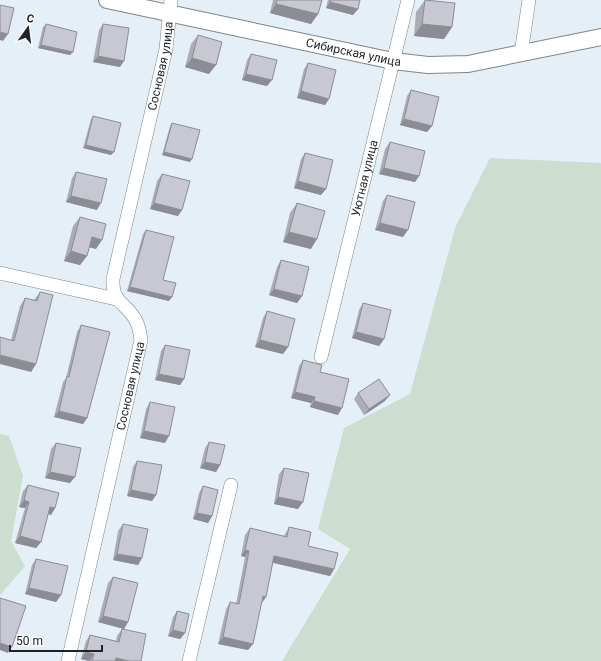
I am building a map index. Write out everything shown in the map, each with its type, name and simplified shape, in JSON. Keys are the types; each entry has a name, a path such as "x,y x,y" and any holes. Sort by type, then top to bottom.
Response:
{"street":[{"name":"Сибирская улица","path":"107,0 170,6 393,61 428,65 468,64 601,37"},
{"name":"Уютная улица","path":"321,357 408,0"},
{"path":"521,53 529,0"},
{"name":"Сосновая улица","path":"68,661 141,340 135,318 116,299 112,288 166,49 170,6"},
{"path":"0,273 116,299"},
{"path":"189,661 231,485"}],"green space":[{"path":"490,158 601,163 601,661 282,661 350,549 318,529 344,428 410,394 455,228"},
{"path":"0,434 9,436 23,476 11,541 25,566 0,595"}],"building":[{"path":"277,0 322,0 318,14 276,4"},
{"path":"331,0 360,0 358,9 330,2"},
{"path":"425,0 455,3 452,27 422,24"},
{"path":"0,5 14,8 8,34 0,32"},
{"path":"46,24 77,32 73,52 41,45"},
{"path":"103,24 129,28 124,61 98,56"},
{"path":"198,35 222,42 216,65 192,58"},
{"path":"251,54 277,60 272,80 246,74"},
{"path":"308,63 336,70 329,99 301,91"},
{"path":"411,90 439,97 432,126 404,119"},
{"path":"93,116 121,123 114,152 86,145"},
{"path":"172,123 200,130 192,159 164,152"},
{"path":"390,142 425,151 419,176 384,168"},
{"path":"305,153 333,160 326,189 298,181"},
{"path":"76,172 107,179 101,203 71,196"},
{"path":"162,174 190,181 182,210 154,203"},
{"path":"387,195 415,202 408,230 380,223"},
{"path":"297,203 325,211 317,239 289,232"},
{"path":"80,217 106,224 102,240 92,237 87,256 71,251"},
{"path":"146,230 174,237 163,280 176,283 172,297 130,287"},
{"path":"281,260 309,267 302,296 274,289"},
{"path":"40,292 53,295 36,364 0,355 0,337 14,341 25,298 37,301"},
{"path":"363,303 391,310 384,339 356,332"},
{"path":"267,311 295,319 288,347 260,340"},
{"path":"81,325 110,332 87,418 59,411 67,376 69,377"},
{"path":"165,345 190,350 184,379 159,374"},
{"path":"303,360 322,365 320,372 349,379 342,408 314,401 315,397 295,392"},
{"path":"379,379 390,395 369,409 358,393"},
{"path":"150,402 175,407 169,436 144,431"},
{"path":"209,442 225,445 220,465 205,462"},
{"path":"56,443 81,448 75,477 50,472"},
{"path":"137,461 162,465 156,495 131,490"},
{"path":"284,468 309,473 303,502 278,497"},
{"path":"28,485 59,493 55,508 50,507 41,542 20,536 29,502 24,500"},
{"path":"203,486 218,490 212,516 197,513"},
{"path":"123,524 148,529 142,558 117,554"},
{"path":"289,527 311,532 308,546 338,553 334,569 274,556 266,597 263,596 253,644 223,637 230,602 239,604 249,551 245,550 250,528 287,537"},
{"path":"36,559 68,566 61,595 29,588"},
{"path":"113,577 138,583 128,622 103,616"},
{"path":"0,598 26,606 12,647 0,643"},
{"path":"177,611 189,614 185,633 173,630"},
{"path":"122,629 146,634 141,661 129,661 116,658 115,661 92,661 94,654 86,652 90,635 119,642"}]}
